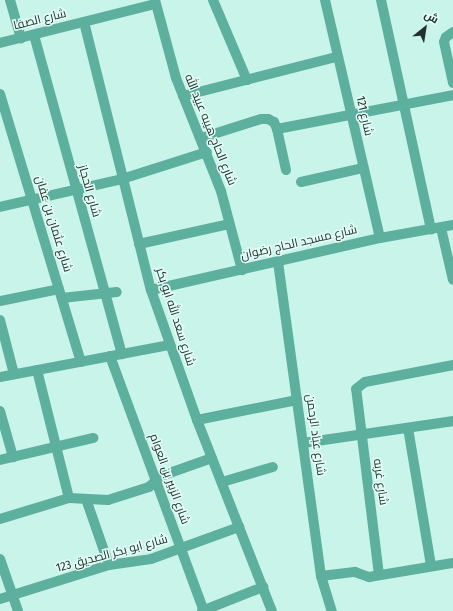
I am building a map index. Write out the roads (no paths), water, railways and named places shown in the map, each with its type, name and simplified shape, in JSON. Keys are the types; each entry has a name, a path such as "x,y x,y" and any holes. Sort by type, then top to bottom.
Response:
{"street":[{"path":"10,0 21,38"},
{"path":"213,0 247,80"},
{"name":"شارع 121","path":"325,0 336,56 380,238"},
{"path":"381,0 404,104 436,229 453,280"},
{"name":"شارع الصفا","path":"0,43 155,2"},
{"name":"شارع الحاج هيبه عبيد الله","path":"155,2 168,56 207,152 221,191 242,270"},
{"name":"شارع سعد الله ابو بكر","path":"84,22 122,179 151,290 197,420 272,611"},
{"path":"453,32 446,37 444,42 453,83"},
{"name":"شارع الحجاز","path":"34,35 75,191 106,293 122,354"},
{"path":"183,96 336,56"},
{"path":"277,129 453,95"},
{"name":"شارع عثمان بن عفان","path":"1,100 81,362"},
{"path":"201,138 261,119 274,122 277,129 286,170"},
{"path":"0,207 32,201 122,179 207,152"},
{"path":"301,182 362,168"},
{"path":"139,244 229,224"},
{"name":"شارع مسجد الحاج رضوان","path":"151,290 380,238 453,226"},
{"name":"شارع عباد الرحمن","path":"278,262 321,576 332,611"},
{"path":"0,301 60,293 117,292"},
{"path":"0,320 14,374"},
{"path":"0,377 170,345"},
{"name":"شارع الزبير بن العوام","path":"110,356 203,611"},
{"name":"شارع غربه","path":"380,575 355,393 358,386 365,382 453,365"},
{"path":"37,370 69,498"},
{"path":"197,420 297,400"},
{"path":"0,411 13,457"},
{"path":"303,443 453,421"},
{"path":"408,428 432,566"},
{"path":"0,460 93,438"},
{"path":"0,519 69,498 108,500 149,487 155,480 212,458"},
{"path":"222,482 273,467"},
{"path":"86,499 109,565"},
{"name":"شارع ابو بكر الصديق 123","path":"0,599 109,565 150,559 239,527"},
{"path":"0,559 18,611"},
{"path":"321,576 355,572 366,577 453,563"},
{"path":"203,611 263,588"}]}
